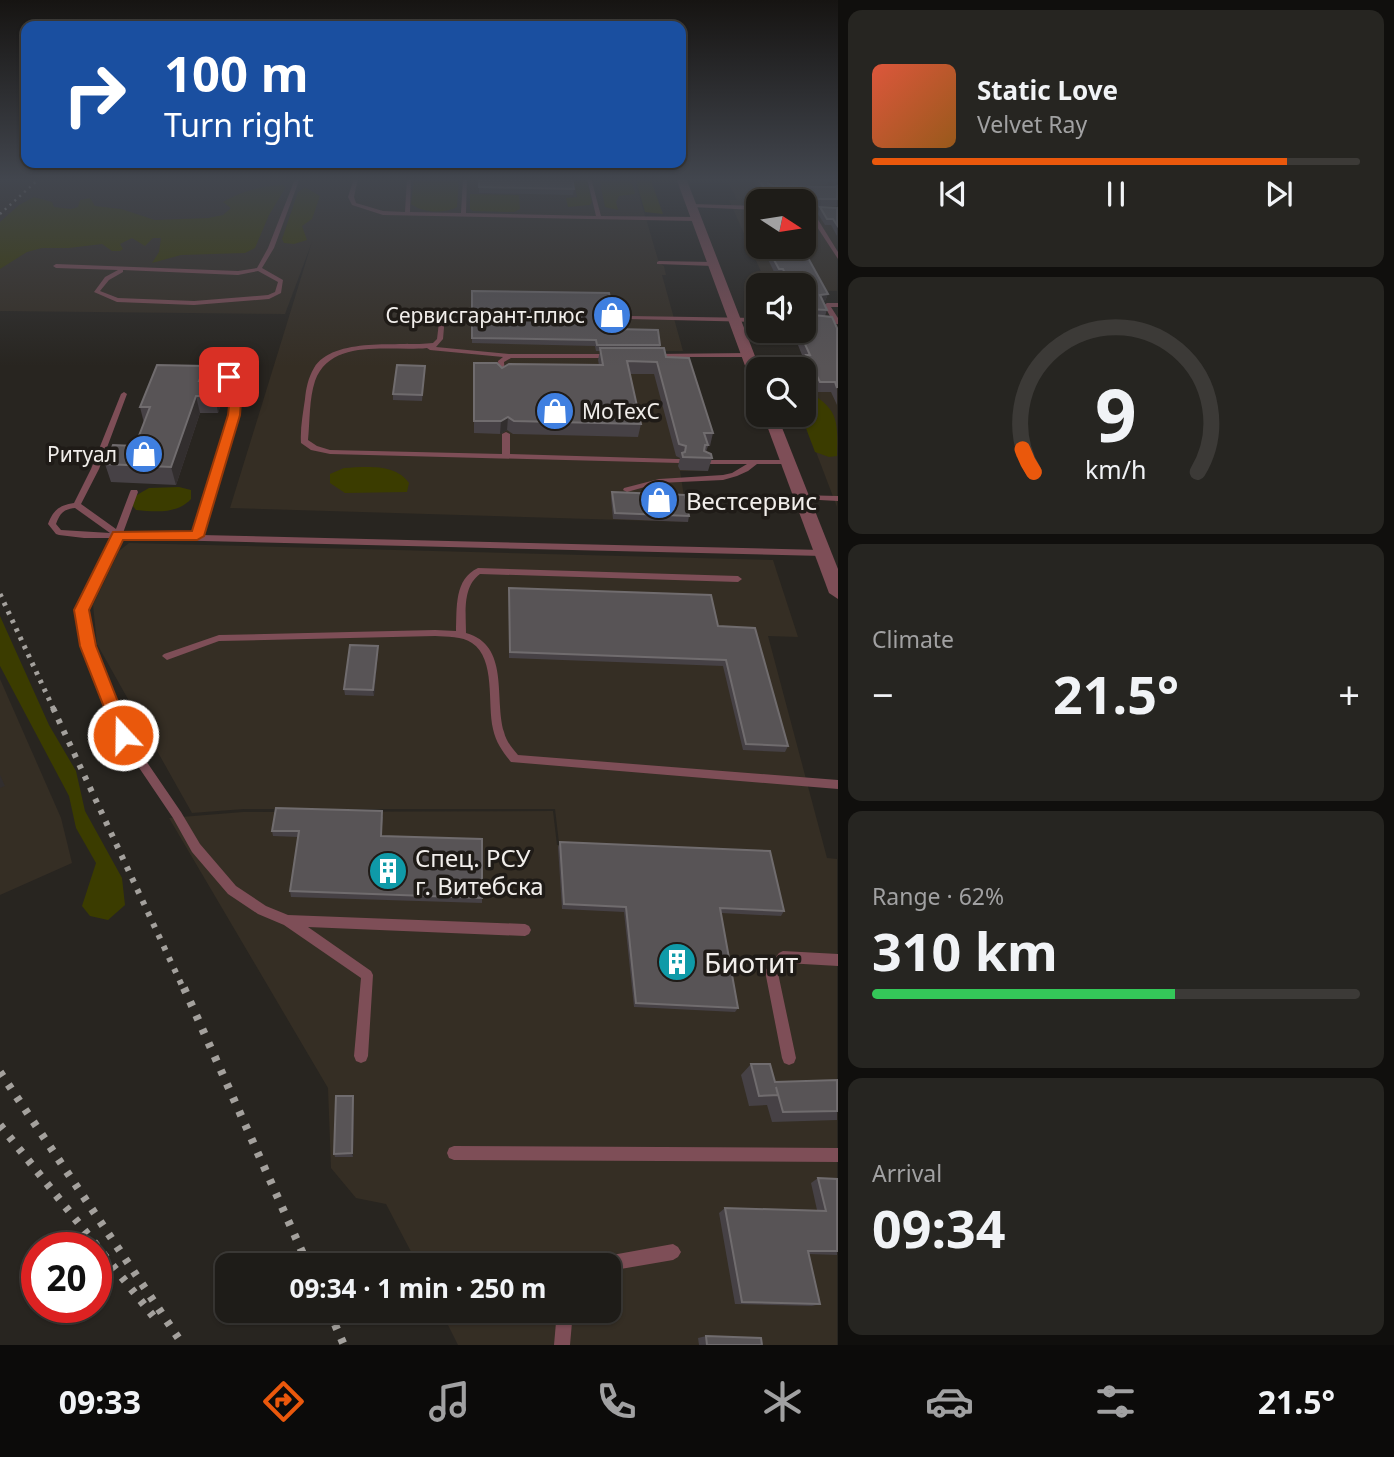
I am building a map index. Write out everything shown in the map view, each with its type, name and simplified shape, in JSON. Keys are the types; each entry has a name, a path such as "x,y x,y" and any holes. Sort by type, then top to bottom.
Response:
{"street":[{"path":"704,241 748,355"},
{"path":"773,427 801,497 830,553 838,593"}],"lane":[{"path":"259,269 274,241"},
{"path":"827,241 838,257"},
{"path":"659,263 713,264"},
{"path":"56,266 238,273 259,269 281,281 278,293 270,297 194,303 117,300 97,292 100,284 108,277 129,269"},
{"path":"837,321 827,305 838,305"},
{"path":"426,347 435,345 440,340 442,315 461,311"},
{"path":"630,318 746,320"},
{"path":"816,321 837,321"},
{"path":"615,356 510,356 426,347 355,349 328,356 317,367 311,381 304,442 330,452 677,461"},
{"path":"642,356 748,355"},
{"path":"502,376 501,361 510,356"},
{"path":"197,536 234,415 237,388 229,377"},
{"path":"77,505 95,469 124,394"},
{"path":"506,434 506,457"},
{"path":"706,462 786,462"},
{"path":"627,491 656,481 708,480 745,472 755,462"},
{"path":"134,492 118,535 82,610 88,646 123,735 177,814 196,848 232,890 262,910 288,921 367,975 361,1056"},
{"path":"801,497 838,499"},
{"path":"118,535 77,505 65,505 56,511 52,524 59,532 118,535 830,553"},
{"path":"461,635 463,587 469,576 478,571 738,579"},
{"path":"167,656 219,638 435,633 461,635 477,641 490,657 497,729 504,750 514,759 838,785"},
{"path":"288,921 525,930"},
{"path":"789,1058 771,971 783,957 838,960"},
{"path":"454,1153 838,1155"},
{"path":"621,1261 673,1252"},
{"path":"562,1345 564,1323"}],"shaded area":[{"path":"0,241 652,241 659,263 664,266 666,275 662,275 683,351 654,351 686,370 710,446 701,446 708,471 680,471 688,522 230,508 312,242 285,314 0,311"},
{"path":"0,241 126,241 120,244 123,249 120,251 112,251 102,244 42,248 27,252 0,269"},
{"path":"136,241 150,241 145,246"},
{"path":"161,241 258,241 255,248 245,253 181,255 152,263 159,252"},
{"path":"283,241 305,241 294,244"},
{"path":"816,241 837,241 837,291 816,290 816,273 762,273 755,259 816,259"},
{"path":"816,360 837,361 837,507 807,427 816,427"},
{"path":"816,396 834,415 837,456 829,457 815,452 806,427 816,427"},
{"path":"344,468 380,468 396,472 409,483 407,492 345,493 330,483 330,474"},
{"path":"179,487 191,490 191,499 173,510 136,510 132,505 135,496 149,488"},
{"path":"129,543 773,560 798,637 768,636 827,858 837,859 837,1345 458,1345 447,1323 621,1323 621,1253 412,1253 386,1204 356,1198 331,1168 328,1088 169,818 243,812 553,811 557,845 671,850 559,843 555,809 244,809 192,813 97,644 93,605 119,551"},
{"path":"0,616 49,725 76,771 85,811 122,878 125,905 108,920 90,916 82,906 96,863 76,828 69,796 0,666"},
{"path":"0,679 61,818 72,863 0,895"}],"building":[{"path":"774,259 809,259 828,294 820,295 827,310 816,309 816,273 785,273 783,269 779,269"},
{"path":"472,291 609,293 617,329 658,330 660,345 597,345 596,340 472,338"},
{"path":"816,315 832,317 837,328 837,388 835,382 820,382 816,374 816,357 806,355 810,355 804,343 816,343"},
{"path":"600,348 664,348 666,357 689,358 713,433 704,433 708,445 705,445 704,451 711,454 712,458 683,457 686,446 679,444 657,362 627,361 641,424 514,421 508,417 501,421 474,421 474,363 497,363 502,368 509,364 603,365"},
{"path":"157,365 205,366 199,381 219,381 215,396 196,396 171,467 105,464 113,445 135,446 150,407 140,407"},
{"path":"397,365 425,366 422,395 393,394"},
{"path":"612,492 685,495 689,516 615,513"},
{"path":"509,588 711,595 718,626 755,628 788,746 746,744 726,660 510,652"},
{"path":"350,645 378,646 373,690 344,689"},
{"name":"Спец. РСУ г. Витебска","path":"276,808 382,811 381,836 482,839 482,898 290,891 299,831 272,831"},
{"name":"Биотит","path":"560,842 770,851 784,911 720,908 738,1008 636,1003 626,907 564,904"},
{"path":"751,1064 770,1064 775,1082 837,1080 837,1111 783,1112 776,1087 778,1095 759,1096"},
{"path":"336,1096 353,1096 352,1153 334,1154"},
{"path":"818,1178 837,1179 837,1251 808,1251 820,1304 742,1302 725,1208 826,1211"},
{"path":"706,1336 761,1338 762,1345 707,1345"}],"railway":[{"path":"0,594 54,710"},
{"path":"53,708 184,990"},
{"path":"184,988 303,1253"},
{"path":"0,1072 183,1345"},
{"path":"0,1125 153,1316"},
{"path":"334,1323 344,1345"}],"place":[{"name":"Сервисгарант-плюс","path":"612,315"},
{"name":"MoTexC","path":"555,411"},
{"name":"Ритуал","path":"144,454"},
{"name":"Вестсервис","path":"659,500"},
{"name":"Спец. РСУ г. Витебска","path":"388,871"},
{"name":"Биотит","path":"677,962"}],"route":[{"path":"123,735 88,646 82,610 118,535 197,536 234,415 237,388 229,377"}]}
